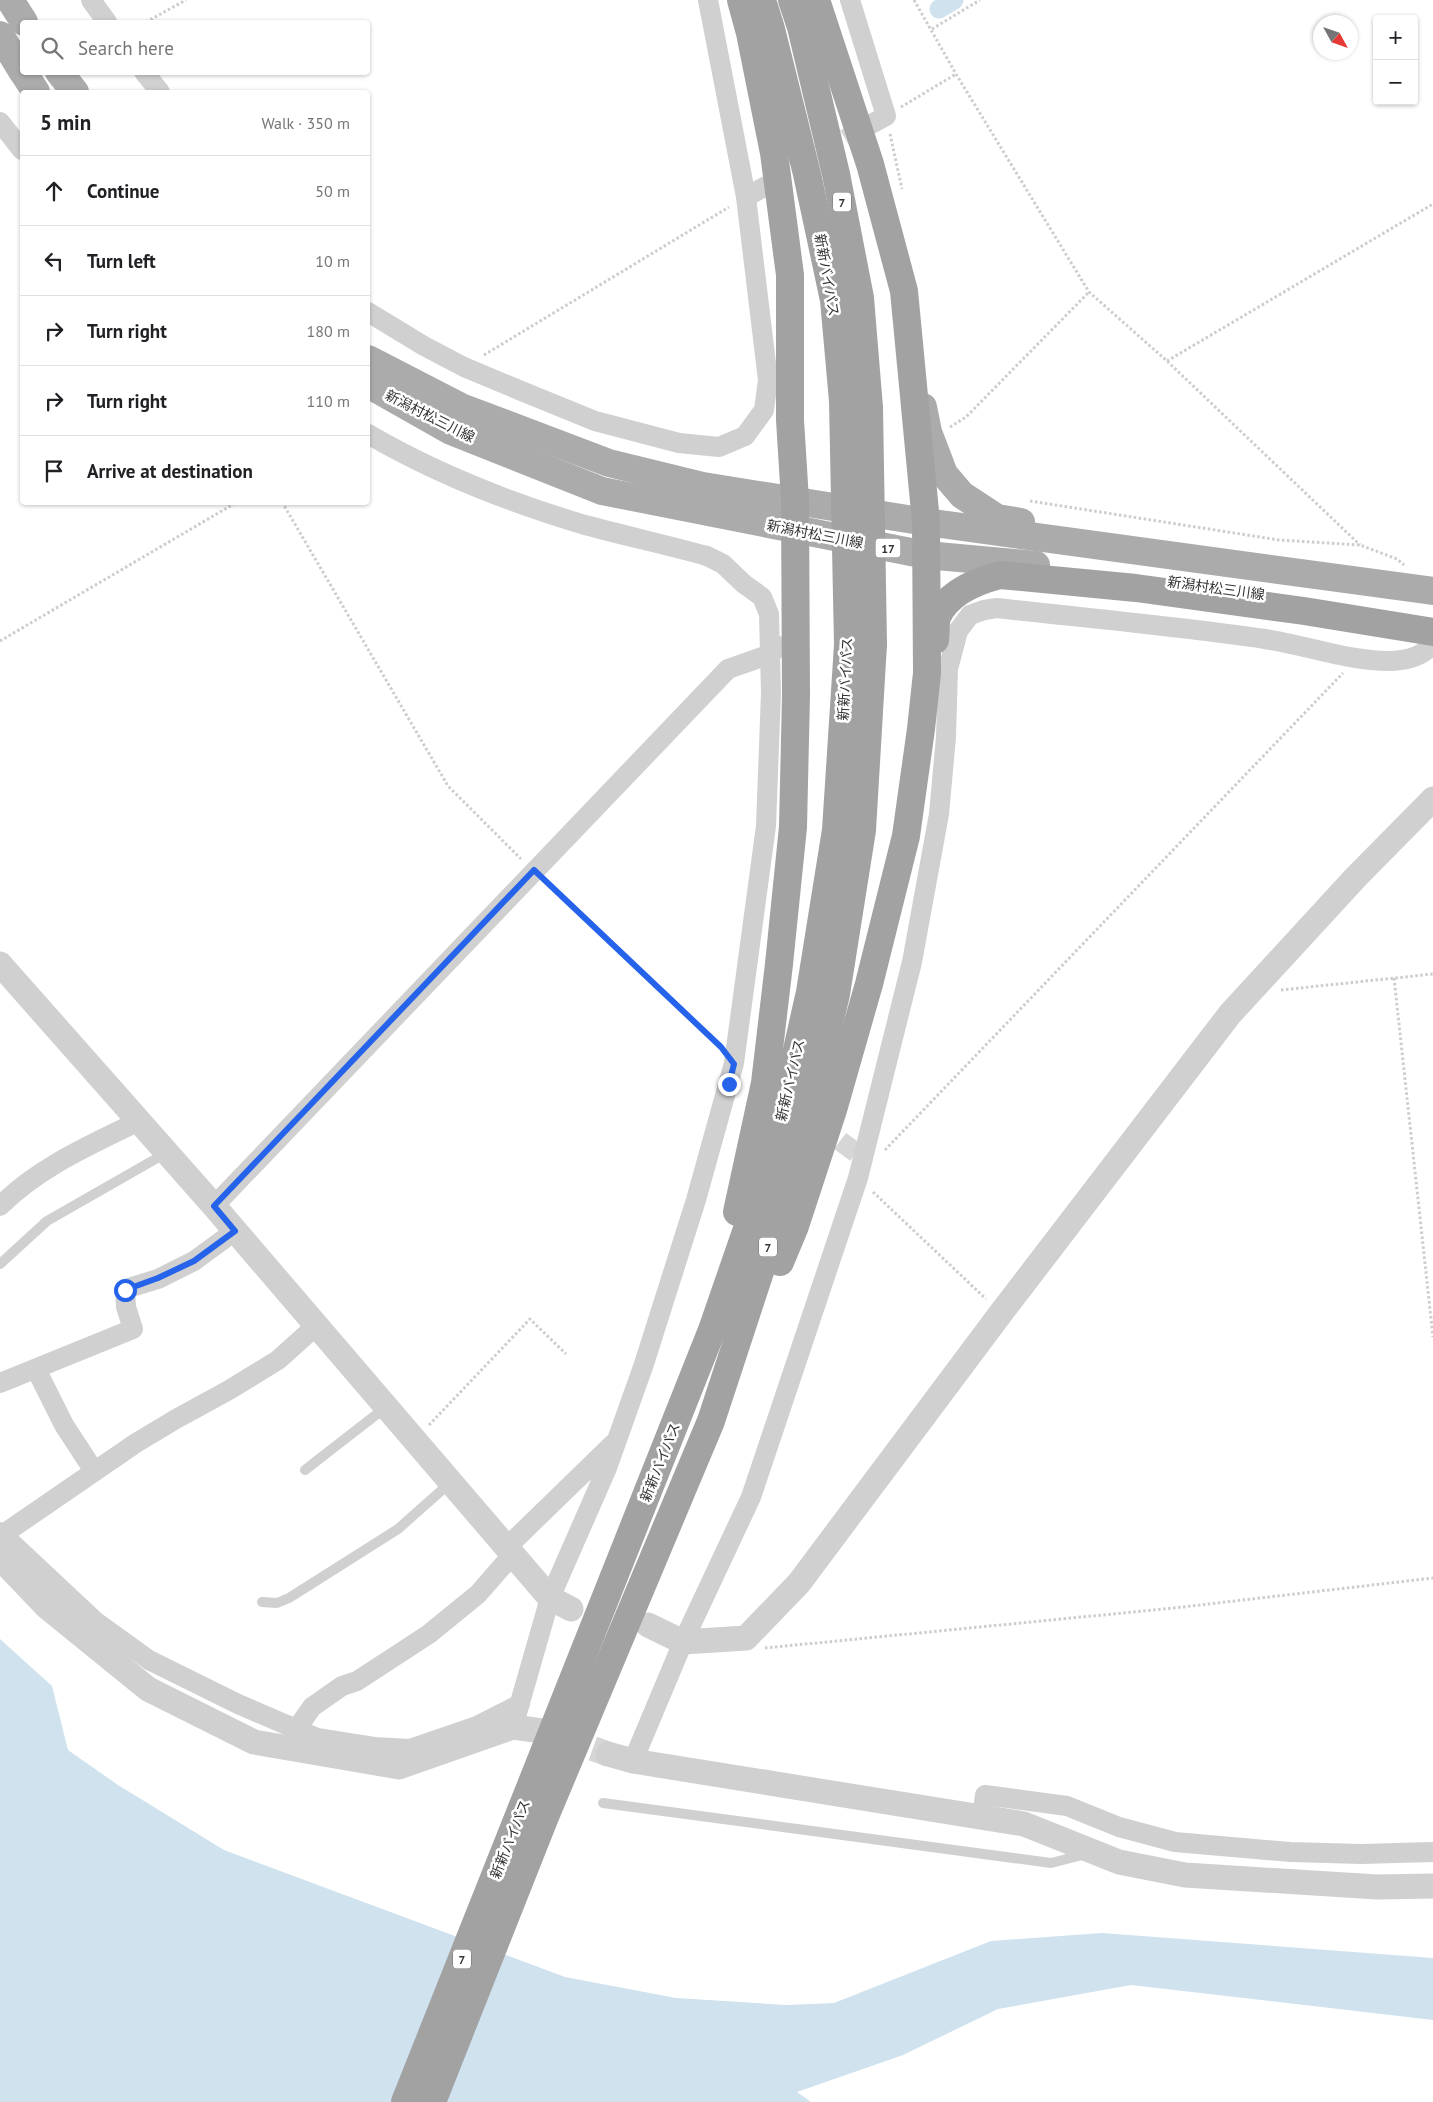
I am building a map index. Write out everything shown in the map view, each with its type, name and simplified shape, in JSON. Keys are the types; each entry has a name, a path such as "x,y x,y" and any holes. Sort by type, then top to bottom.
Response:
{"highway":[{"path":"712,1330 765,1083 792,827 796,695 795,500 790,420 790,275 774,153 750,33 741,0"},
{"name":"新新バイパス","path":"432,2102 531,1818 712,1330 775,1148 810,992 836,830 860,644 834,300 807,174 762,0"},
{"name":"新新バイパス","path":"406,2102 531,1818 711,1421 799,1152 836,994 862,830 860,644 869,408 860,298 836,174 801,26 792,0"},
{"path":"711,1421 796,1226 833,1110 869,984 906,836 927,673 926,522 904,290 870,164 816,0"},
{"path":"922,720 941,672 937,618 947,603 962,590 981,580 1000,575 1136,588 1304,611 1433,632"}],"main road":[{"path":"10,0 23,20"},
{"path":"0,35 20,67"},
{"path":"25,75 35,90"},
{"path":"61,75 72,90"},
{"path":"907,327 928,432 944,474 962,495 997,518 1072,532 1134,540 1152,552"},
{"name":"新潟村松三川線","path":"370,359 460,407 609,463 702,486 926,522 1433,591"},
{"name":"新潟村松三川線","path":"370,385 451,430 602,491 926,555 1103,572 1240,590 1433,622"}],"street":[{"path":"91,0 106,20"},
{"path":"370,313 424,346 464,367 595,421 679,442 719,446 745,436 764,410 768,380 746,197 708,0"},
{"path":"850,0 886,116 864,128"},
{"path":"146,75 158,90"},
{"path":"0,122 20,147"},
{"path":"746,197 766,186"},
{"path":"764,410 790,420"},
{"path":"1,1542 47,1607 148,1689 254,1742 399,1768 516,1715 561,1603 599,1486 644,1364 696,1200 742,1069 766,826 771,654 769,614 762,598 723,564 707,556 586,525 531,507 429,466 370,435"},
{"path":"633,1761 684,1642 751,1497 858,1178 912,962 940,814 946,737 941,672 958,631 970,614 997,608 1266,639 1357,659 1389,661 1409,659 1426,652 1433,644"},
{"path":"214,1206 728,669 771,654 796,630"},
{"path":"648,1625 684,1642 746,1638 799,1583 1185,1071 1248,994 1356,877 1433,799"},
{"path":"0,964 214,1206 510,1551 561,1603"},
{"path":"0,1206 18,1188 72,1153 139,1121"},
{"path":"858,1178 859,1155"},
{"path":"0,1383 133,1329 126,1307 125,1290 158,1278 194,1261 235,1231"},
{"path":"1,1542 94,1472 155,1431 278,1360 317,1325"},
{"path":"36,1369 64,1425 94,1472"},
{"path":"296,1730 312,1707 342,1686 357,1681 429,1634 478,1594 510,1551 617,1440"},
{"path":"1,1542 95,1621 149,1660 296,1730 326,1740 374,1747 410,1749 516,1715 542,1731"},
{"path":"608,1754 633,1761 1024,1824 1119,1862 1185,1875 1377,1887 1433,1886"},
{"path":"982,1817 985,1795 1067,1806 1120,1827 1175,1842 1290,1852 1361,1854 1433,1852"}],"lane":[{"path":"0,1264 47,1221 167,1152"},
{"path":"304,1470 387,1406"},
{"path":"262,1602 278,1603 289,1598 369,1548 398,1529 452,1482"},
{"path":"603,1803 1051,1863 1094,1852"}],"path":[{"path":"150,20 186,0"},
{"path":"914,0 956,74 1089,292 1167,361 1360,545 1279,540 1064,505 1026,501"},
{"path":"932,29 980,0"},
{"path":"886,116 956,74"},
{"path":"464,367 746,197"},
{"path":"1167,361 1433,204"},
{"path":"944,431 966,417 1089,292"},
{"path":"0,641 232,505"},
{"path":"284,505 448,786 742,1069"},
{"path":"1001,1313 858,1178 1357,659"},
{"path":"1248,994 1433,974"},
{"path":"1394,978 1433,1337"},
{"path":"416,1440 530,1319 566,1354"},
{"path":"746,1638 754,1649 1174,1608 1433,1578"}],"water":[{"path":"0,1639 52,1686 68,1750 118,1785 224,1850 565,1977 676,1998 786,2005 834,2003 991,1941 1102,1933 1433,1958 1433,2020 1131,1985 998,2009 903,2055 797,2092 811,2102 0,2102"}],"waterway":[{"path":"939,9 954,0"}],"tunnel":[{"path":"768,185 864,128"},
{"path":"816,1123 859,1155"},
{"path":"558,1736 608,1754"}],"route":[{"path":"125,1290 158,1278 194,1261 235,1231 214,1206 534,870 721,1047 734,1064 729,1084"}]}
